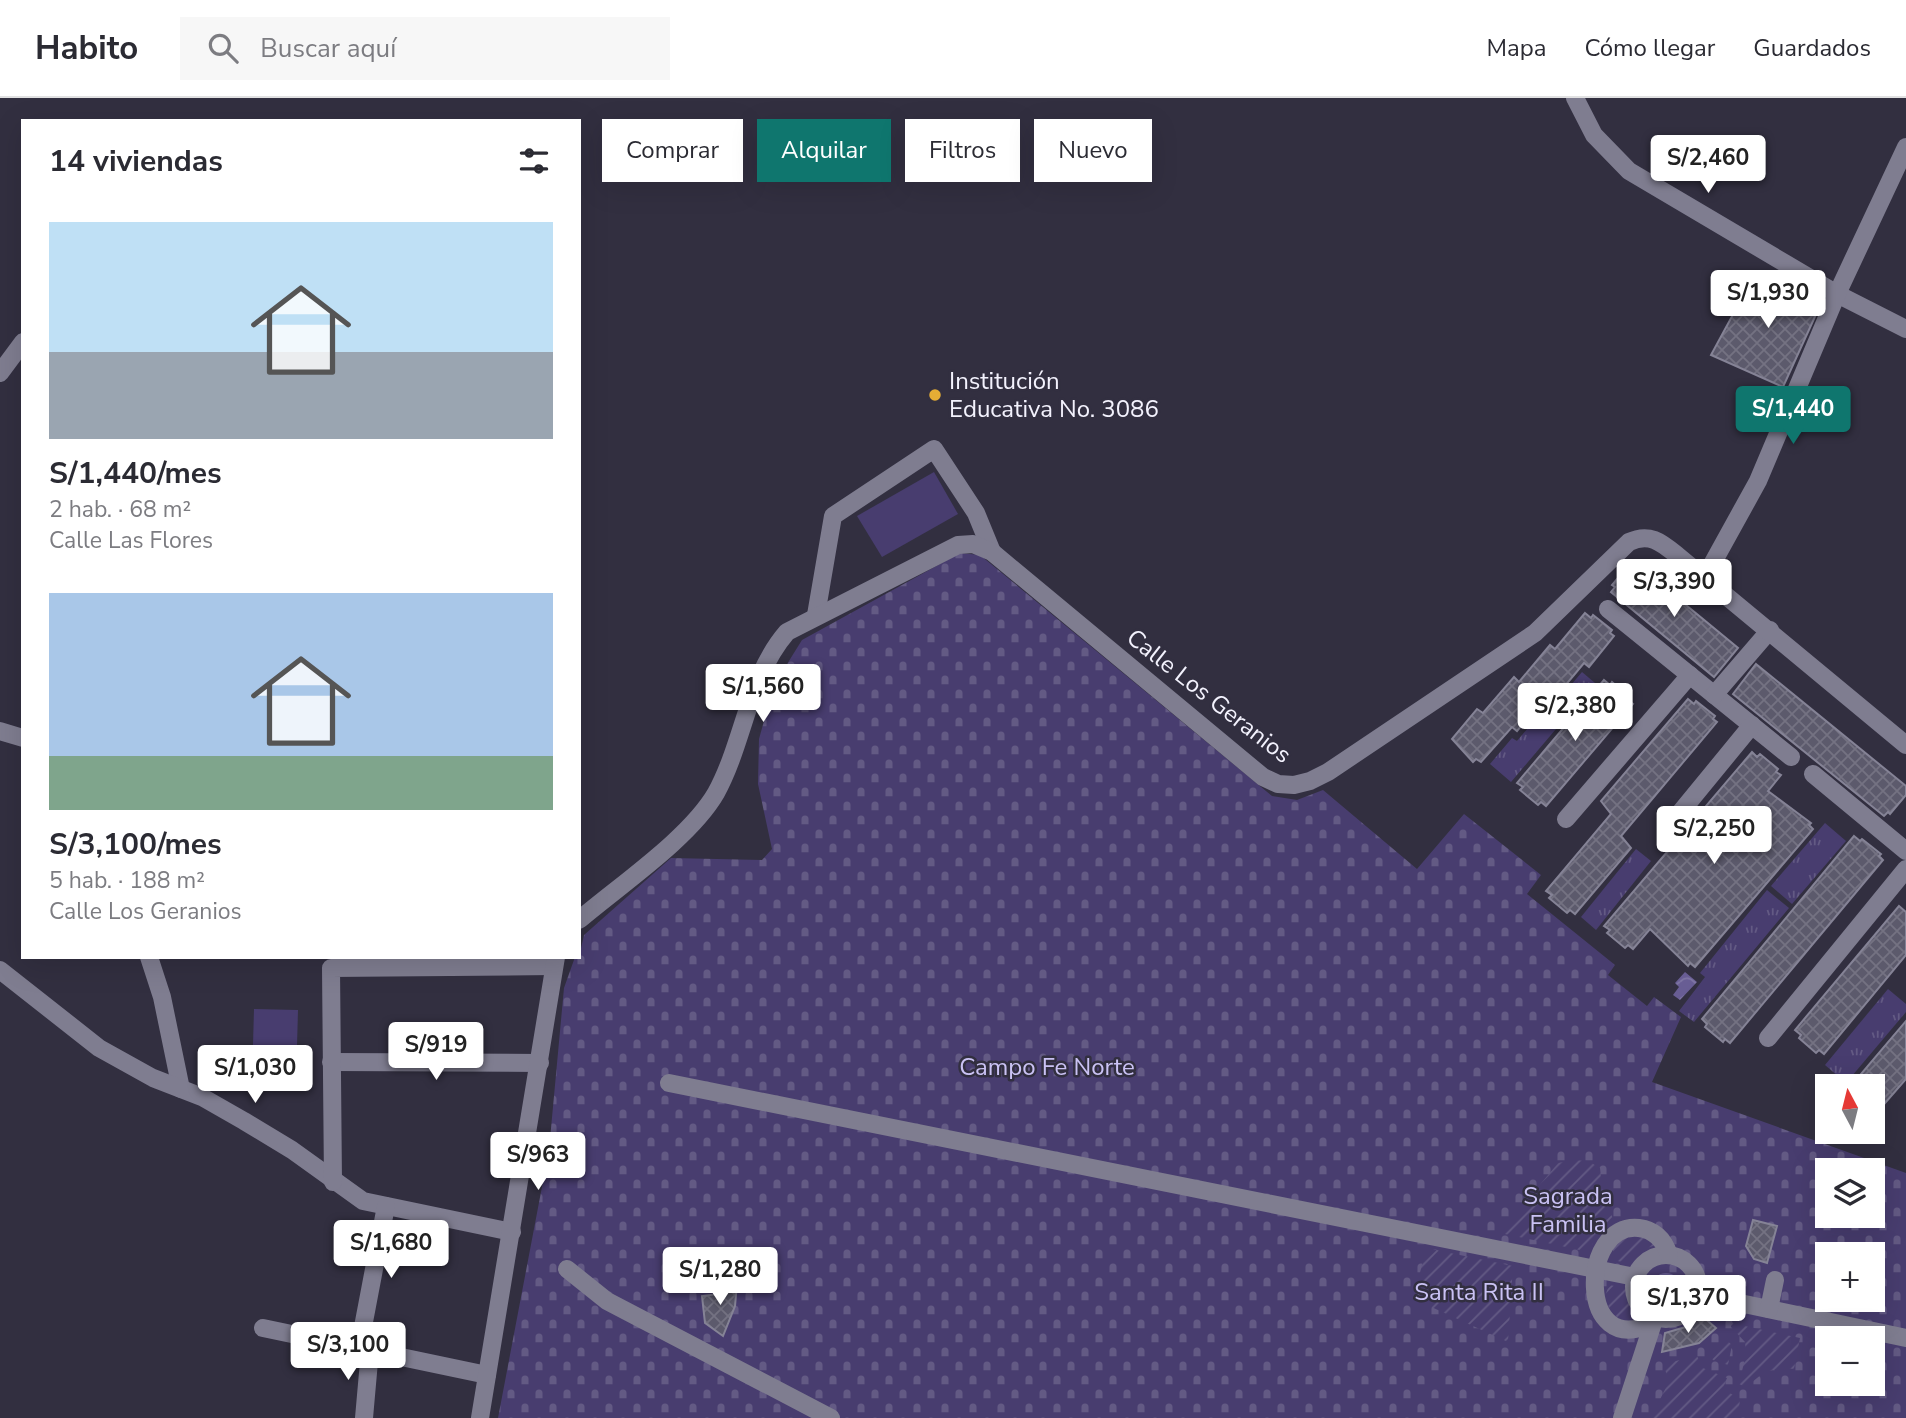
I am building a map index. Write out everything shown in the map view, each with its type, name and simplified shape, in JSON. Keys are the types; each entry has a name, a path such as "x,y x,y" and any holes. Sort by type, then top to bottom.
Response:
{"street":[{"path":"1575,98 1594,135 1629,171 1837,294 1906,329"},
{"path":"1705,577 1758,481 1837,294 1906,148"},
{"path":"0,373 21,345"},
{"path":"816,615 833,516 934,449 976,513 992,552"},
{"name":"Calle Los Geranios","path":"581,918 702,814 723,778 756,687 778,642 797,624 953,546 973,544 992,552 1263,777 1286,785 1310,781 1328,772 1515,648 1566,606 1629,542 1639,537 1659,541 1906,745"},
{"path":"1608,609 1791,757"},
{"path":"1714,695 1770,630"},
{"path":"1566,819 1690,675"},
{"path":"1670,825 1752,725"},
{"path":"0,732 21,737"},
{"path":"1813,774 1903,843"},
{"path":"1768,1038 1906,869"},
{"path":"150,959 162,997 181,1088"},
{"path":"332,1182 331,968 555,962 480,1418"},
{"path":"0,970 99,1048 153,1078 202,1097 292,1150 332,1182 363,1201 512,1232"},
{"path":"331,1062 540,1063"},
{"path":"668,1083 1635,1277"},
{"path":"364,1418 365,1349 386,1206"},
{"path":"1655,1317 1652,1323 1631,1330 1609,1323 1602,1315 1595,1298 1597,1268 1606,1243 1624,1229 1636,1227 1658,1235 1669,1255"},
{"path":"1669,1255 1680,1258 1695,1273 1697,1294 1686,1312 1676,1317 1655,1317 1639,1304 1635,1295 1635,1277 1649,1259 1669,1255"},
{"path":"567,1269 607,1301 831,1418"},
{"path":"1769,1310 1775,1280"},
{"path":"1697,1294 1906,1338"},
{"path":"1622,1418 1655,1317"},
{"path":"263,1328 487,1375"}],"green space":[{"path":"934,472 958,514 882,557 857,516"},
{"name":"Campo Fe Norte","path":"960,553 980,555 1272,796 1297,800 1323,790 1417,869 1464,814 1541,875 1527,894 1615,965 1608,975 1647,1006 1654,997 1681,1017 1652,1082 1815,1140 1815,1144 1825,1144 1864,1158 1815,1158 1815,1228 1885,1228 1885,1165 1906,1173 1906,1418 498,1418 549,1150 564,988 574,959 581,959 584,935 671,858 762,860 772,849 758,784 759,739 774,685 802,640"},
{"path":"1582,672 1595,683 1511,782 1490,764 1512,738 1517,741 1549,703 1554,705"},
{"path":"1825,823 1846,841 1792,904 1771,886"},
{"path":"1636,849 1651,861 1596,930 1581,917"},
{"path":"1767,890 1789,908 1694,1022 1679,1011 1705,977 1700,973"},
{"path":"1888,989 1906,1004 1906,1012 1854,1074 1836,1074 1825,1065"},
{"path":"254,1009 298,1010 296,1082 252,1081"},
{"name":"Sagrada Familia","path":"1588,1161 1600,1168 1603,1196 1614,1221 1598,1232 1589,1252 1500,1233 1558,1163"},
{"path":"1628,1234 1647,1236 1656,1245 1644,1249 1631,1264 1613,1260 1613,1246"},
{"name":"Santa Rita II","path":"1426,1248 1513,1266 1508,1342 1427,1305 1416,1289"},
{"path":"1609,1285 1626,1288 1628,1303 1641,1317 1621,1320 1613,1314 1604,1299"},
{"path":"1731,1323 1800,1338 1794,1369 1768,1371 1748,1388 1739,1384 1746,1354 1745,1342 1731,1327"},
{"path":"1723,1337 1732,1345 1728,1365 1713,1360 1709,1355"},
{"path":"1697,1356 1703,1368 1727,1378 1723,1389 1740,1399 1738,1418 1651,1418 1669,1381 1663,1364"}],"water":[{"path":"1685,972 1697,982 1680,1000 1673,995 1679,987 1675,983"},
{"path":"1666,1273 1676,1277 1680,1287 1676,1297 1666,1301 1656,1297 1652,1287 1656,1277"}],"building":[{"path":"1755,274 1823,299 1783,387 1711,355"},
{"path":"1635,563 1738,648 1714,677 1611,592 1615,587 1612,585 1627,567 1630,569"},
{"path":"1585,613 1591,618 1593,615 1612,630 1610,633 1614,636 1589,667 1584,663 1554,699 1548,695 1517,731 1512,727 1481,762 1476,759 1473,762 1452,739 1477,709 1483,713 1514,677 1519,682 1550,645 1555,649"},
{"path":"1756,664 1906,786 1906,795 1890,814 1888,812 1884,816 1733,694"},
{"path":"1604,680 1610,685 1612,682 1633,704 1546,806 1541,802 1538,805 1520,790 1523,787 1517,783"},
{"path":"1688,699 1694,704 1696,701 1715,716 1713,719 1717,722 1621,836 1631,848 1575,914 1570,910 1567,913 1549,898 1552,895 1546,891 1611,814 1601,801"},
{"path":"1752,752 1757,757 1760,754 1778,769 1776,772 1781,775 1768,791 1811,823 1809,825 1813,829 1695,967 1690,963 1688,966 1650,929 1633,949 1628,945 1625,948 1607,933 1610,930 1604,926"},
{"path":"1854,836 1881,854 1879,856 1883,860 1730,1043 1725,1039 1723,1042 1705,1027 1707,1024 1702,1019"},
{"path":"1899,906 1906,912 1906,955 1824,1054 1819,1050 1816,1053 1799,1038 1801,1035 1795,1030"},
{"path":"1906,1021 1906,1079 1885,1103 1885,1074 1861,1074"},
{"path":"1753,1220 1777,1226 1767,1263 1754,1259 1746,1246"},
{"path":"721,1279 737,1284 735,1306 723,1336 705,1323 702,1296 718,1294"},
{"path":"1701,1315 1716,1328 1699,1343 1662,1352 1665,1333 1689,1326"}],"place":[{"name":"Institución Educativa No. 3086","path":"935,395"}]}
